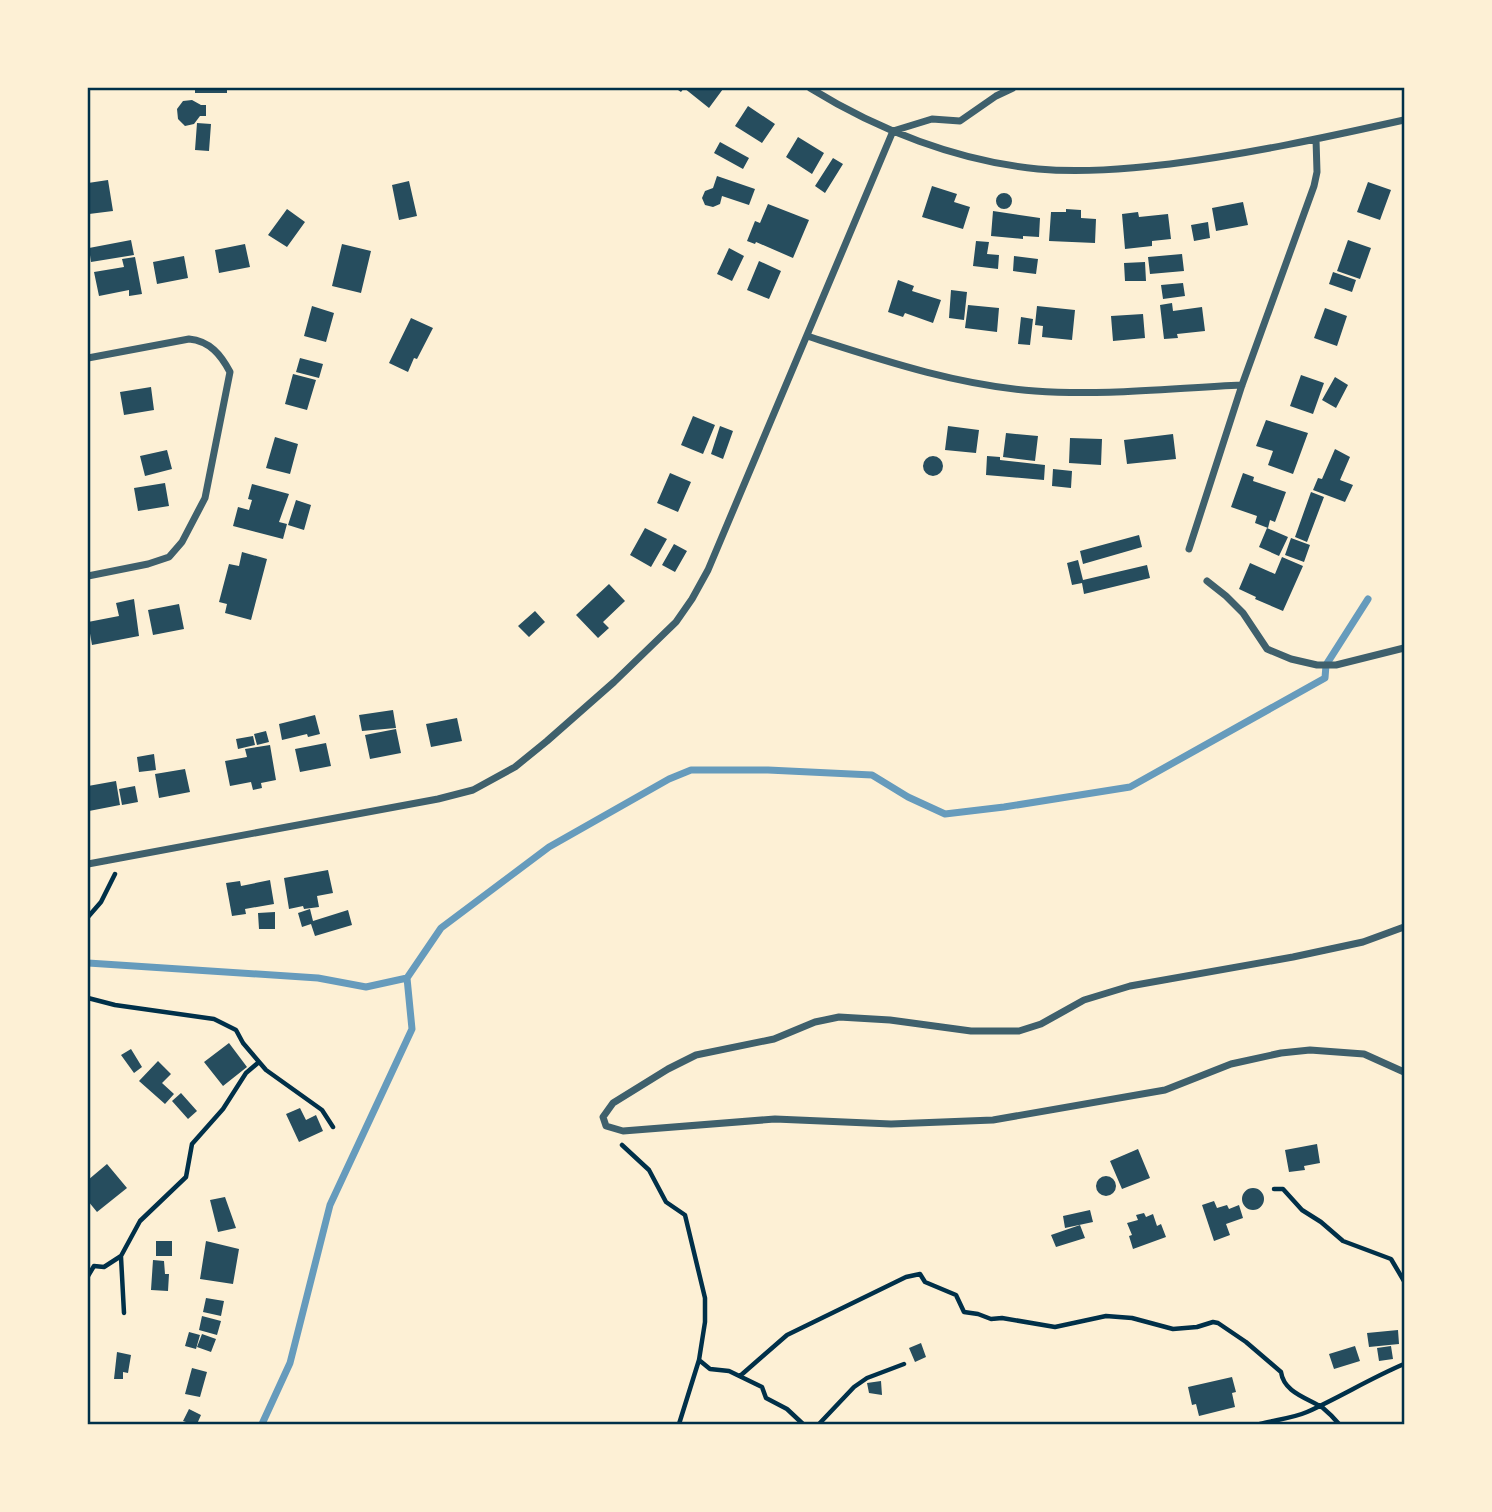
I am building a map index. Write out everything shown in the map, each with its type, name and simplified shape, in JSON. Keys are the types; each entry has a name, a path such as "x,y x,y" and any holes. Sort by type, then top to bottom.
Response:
{"street":[{"path":"810,88 869,121 953,152 1007,165 1059,170 1122,169 1255,152 1405,121"},
{"path":"893,131 932,120 960,121 988,101 1013,88"},
{"path":"88,864 438,799 473,790 515,767 614,682 676,622 708,570 893,131"},
{"path":"1189,549 1242,386 1314,186 1317,173 1316,139"},
{"path":"807,336 937,376 1033,391 1097,393 1242,386"},
{"path":"88,358 189,339 200,340 221,355 230,372 205,498 182,542 169,557 88,576"},
{"path":"1207,581 1243,613 1268,649 1291,659 1329,666 1405,648"},
{"path":"1405,927 1363,942 1130,986 1084,1000 1041,1024 1019,1031 971,1031 890,1020 839,1017 815,1022 774,1039 695,1055 613,1103 603,1117 606,1126 623,1131 775,1119 891,1124 993,1120 1165,1090 1231,1064 1281,1052 1310,1050 1364,1054 1405,1072"}],"path":[{"path":"88,917 111,886 116,873 112,859"},
{"path":"88,998 115,1005 214,1019 236,1030 266,1070 321,1110 333,1127"},
{"path":"88,1276 94,1266 103,1268 121,1256 140,1221 186,1177 192,1144 223,1109 246,1073 259,1062"},
{"path":"623,1131 621,1144 649,1170 666,1202 685,1215 705,1298 705,1322 699,1360 679,1424"},
{"path":"1274,1189 1283,1189 1302,1210 1343,1241 1391,1259 1405,1280"},
{"path":"121,1256 124,1313"},
{"path":"740,1376 788,1335 906,1277 920,1274 925,1282 956,1296 964,1312 991,1319 1002,1318 1055,1327 1106,1316 1132,1318 1172,1329 1218,1323 1246,1342 1281,1372 1282,1379 1294,1393 1318,1405 1339,1424"},
{"path":"699,1360 710,1369 729,1371 762,1387 766,1398 788,1409 803,1424"},
{"path":"819,1424 854,1387 867,1378 904,1364"},
{"path":"1260,1424 1306,1413 1377,1375 1405,1364"}],"building":[{"path":"195,88 227,88 227,93 195,93"},
{"path":"684,88 721,88 723,89 709,108"},
{"path":"192,100 206,105 206,116 200,116 194,124 185,126 178,119 177,109 183,101"},
{"path":"748,106 775,124 762,143 735,126"},
{"path":"197,123 211,124 209,151 195,150"},
{"path":"798,137 824,153 812,174 786,157"},
{"path":"720,142 749,158 743,169 714,153"},
{"path":"833,158 843,164 825,193 815,186"},
{"path":"717,176 755,189 749,205 722,196 720,204 713,207 705,205 702,198 705,191 713,188"},
{"path":"108,180 113,211 89,214 88,183"},
{"path":"409,181 417,216 399,220 392,185"},
{"path":"1368,182 1391,190 1380,220 1357,212"},
{"path":"932,186 957,194 954,202 970,207 963,229 922,217"},
{"path":"1004,193 1010,195 1010,207 1004,209 998,207 996,201 998,195"},
{"path":"1243,202 1248,225 1216,231 1212,208"},
{"path":"768,204 809,220 793,258 756,242 747,241 755,221 760,223"},
{"path":"287,209 305,222 287,247 268,235"},
{"path":"1066,209 1081,210 1081,218 1096,219 1095,243 1049,241 1051,212 1066,212"},
{"path":"993,211 1040,218 1039,237 1023,236 1023,239 991,236"},
{"path":"1138,212 1139,217 1168,214 1171,239 1152,241 1152,246 1125,249 1122,214"},
{"path":"1208,222 1210,238 1194,241 1191,225"},
{"path":"131,240 134,255 91,262 89,248"},
{"path":"1348,240 1371,248 1360,279 1337,271"},
{"path":"976,241 989,242 987,254 999,255 998,269 973,266"},
{"path":"245,244 250,267 219,273 215,250"},
{"path":"342,244 371,251 361,293 332,286"},
{"path":"729,248 744,256 732,281 717,274"},
{"path":"1182,254 1184,271 1150,274 1148,257"},
{"path":"184,256 188,278 157,284 153,262"},
{"path":"1014,256 1038,259 1036,274 1013,271"},
{"path":"135,257 142,294 129,296 129,290 99,296 94,272 124,267 122,259"},
{"path":"759,261 781,271 769,299 747,290"},
{"path":"1145,262 1146,281 1125,281 1124,263"},
{"path":"1333,272 1356,280 1352,292 1329,284"},
{"path":"898,280 914,286 912,291 941,300 933,323 905,313 903,317 888,312"},
{"path":"1183,283 1185,296 1163,299 1161,285"},
{"path":"951,290 967,292 964,320 949,318"},
{"path":"1172,303 1173,311 1202,307 1205,331 1177,334 1178,338 1164,339 1160,305"},
{"path":"968,305 999,308 997,332 965,328"},
{"path":"312,306 334,313 326,342 304,336"},
{"path":"1037,306 1075,310 1072,340 1042,337 1043,326 1035,325"},
{"path":"1325,308 1347,316 1337,346 1314,338"},
{"path":"1143,314 1145,338 1113,341 1111,316"},
{"path":"1021,317 1033,319 1030,345 1018,344"},
{"path":"411,318 433,328 408,372 389,363"},
{"path":"300,358 323,364 319,378 296,372"},
{"path":"293,374 316,380 307,410 285,404"},
{"path":"1301,375 1324,383 1313,414 1290,406"},
{"path":"1335,377 1348,385 1336,408 1322,400"},
{"path":"151,387 154,410 124,415 120,392"},
{"path":"693,416 715,425 703,454 681,445"},
{"path":"1266,420 1308,433 1293,474 1268,465 1273,451 1256,446"},
{"path":"720,426 733,431 723,459 711,454"},
{"path":"948,426 979,430 976,453 945,450"},
{"path":"1006,433 1038,436 1035,461 1003,457"},
{"path":"1173,434 1176,459 1127,464 1124,440"},
{"path":"275,437 298,444 290,474 266,468"},
{"path":"1070,438 1102,439 1101,465 1069,463"},
{"path":"1335,449 1350,457 1340,480 1353,485 1345,502 1313,490 1318,478 1322,479"},
{"path":"167,450 172,469 145,476 140,456"},
{"path":"929,456 937,456 943,466 937,476 929,476 923,470 923,462"},
{"path":"987,456 1045,465 1044,480 986,475"},
{"path":"1053,469 1072,471 1071,488 1052,486"},
{"path":"670,473 691,482 678,512 657,503"},
{"path":"1243,473 1254,477 1253,481 1286,492 1275,522 1270,520 1268,528 1255,523 1257,516 1231,507"},
{"path":"165,483 169,506 138,511 134,488"},
{"path":"252,484 289,494 279,522 287,524 283,539 233,526 238,507 249,510 252,500 248,499"},
{"path":"1311,492 1324,497 1307,542 1295,537"},
{"path":"296,500 311,505 304,530 288,525"},
{"path":"645,528 667,539 651,567 630,555"},
{"path":"1267,528 1288,537 1279,556 1259,547"},
{"path":"1139,535 1142,547 1083,564 1080,551"},
{"path":"1291,538 1310,545 1304,562 1285,555"},
{"path":"674,544 687,551 675,572 662,565"},
{"path":"242,552 267,559 251,620 225,613 227,604 219,602 229,564 239,566"},
{"path":"1282,557 1303,566 1283,611 1239,589 1250,563 1275,574"},
{"path":"1078,560 1083,580 1147,565 1150,578 1084,594 1082,583 1072,585 1067,563"},
{"path":"609,584 625,601 603,622 609,628 598,638 576,615"},
{"path":"134,599 139,636 92,645 88,622 119,616 116,603"},
{"path":"179,604 184,629 153,635 148,610"},
{"path":"535,611 545,622 529,637 518,626"},
{"path":"393,710 396,728 362,731 359,715"},
{"path":"315,715 320,734 282,740 279,724"},
{"path":"457,718 462,741 431,747 426,724"},
{"path":"396,729 401,753 370,759 365,735"},
{"path":"266,731 269,742 257,745 254,734"},
{"path":"253,736 255,745 238,749 236,739"},
{"path":"326,743 331,766 300,772 295,749"},
{"path":"270,745 276,780 261,783 262,788 253,790 251,782 230,786 225,761 247,757 245,749"},
{"path":"154,754 156,770 139,772 137,757"},
{"path":"185,769 190,792 159,798 155,774"},
{"path":"116,781 120,805 89,811 88,786"},
{"path":"135,786 138,802 122,805 119,789"},
{"path":"328,870 333,893 317,896 319,907 289,909 284,878"},
{"path":"270,880 274,904 245,909 246,914 232,916 226,883 240,881 241,886"},
{"path":"310,909 313,921 348,910 352,925 315,936 311,924 302,927 298,913"},
{"path":"275,912 275,929 259,929 258,913"},
{"path":"229,1043 247,1067 223,1086 204,1062"},
{"path":"131,1049 142,1067 134,1073 121,1055"},
{"path":"158,1061 171,1074 162,1083 174,1094 165,1104 139,1081"},
{"path":"181,1093 197,1111 188,1119 172,1101"},
{"path":"300,1108 306,1120 316,1115 323,1131 299,1142 286,1114"},
{"path":"1317,1144 1320,1163 1304,1166 1305,1170 1289,1172 1285,1150"},
{"path":"1138,1149 1150,1178 1122,1189 1110,1161"},
{"path":"107,1164 127,1188 97,1212 88,1201 88,1180"},
{"path":"1106,1176 1113,1179 1116,1186 1113,1193 1106,1196 1099,1193 1096,1186 1099,1179"},
{"path":"1249,1188 1257,1188 1264,1195 1264,1203 1257,1210 1249,1210 1242,1203 1242,1195"},
{"path":"225,1197 236,1228 218,1232 210,1200"},
{"path":"1214,1201 1217,1208 1227,1205 1229,1209 1239,1205 1243,1218 1226,1224 1230,1235 1214,1241 1202,1205"},
{"path":"1090,1210 1093,1222 1065,1228 1063,1216"},
{"path":"1144,1213 1146,1217 1153,1214 1157,1226 1161,1224 1166,1237 1133,1249 1129,1236 1132,1235 1127,1223 1138,1220 1136,1215"},
{"path":"1080,1225 1085,1238 1056,1247 1051,1235"},
{"path":"156,1241 172,1241 172,1256 156,1256"},
{"path":"206,1241 239,1249 233,1284 200,1279"},
{"path":"153,1260 164,1261 165,1274 169,1274 168,1291 151,1290"},
{"path":"206,1298 224,1301 221,1316 203,1312"},
{"path":"202,1316 221,1321 217,1335 199,1330"},
{"path":"1398,1330 1399,1344 1369,1347 1367,1333"},
{"path":"189,1332 200,1335 196,1349 185,1346"},
{"path":"202,1334 216,1339 211,1352 197,1347"},
{"path":"921,1343 926,1357 915,1362 909,1348"},
{"path":"1355,1346 1360,1361 1334,1369 1329,1354"},
{"path":"1391,1346 1393,1359 1379,1361 1377,1348"},
{"path":"117,1352 131,1355 128,1373 123,1372 123,1379 114,1379"},
{"path":"192,1368 207,1372 200,1397 185,1394"},
{"path":"1232,1377 1236,1392 1232,1393 1235,1407 1199,1416 1196,1404 1192,1405 1188,1387"},
{"path":"881,1381 882,1395 869,1393 867,1383"},
{"path":"189,1409 201,1415 197,1424 185,1424 183,1421"}],"waterway":[{"path":"88,963 318,978 366,987 407,978 441,928 549,847 669,779 691,770 768,770 872,775 908,797 945,814 1130,787 1325,678 1326,665 1368,599"},
{"path":"262,1424 290,1363 330,1205 412,1029 407,978"}]}
